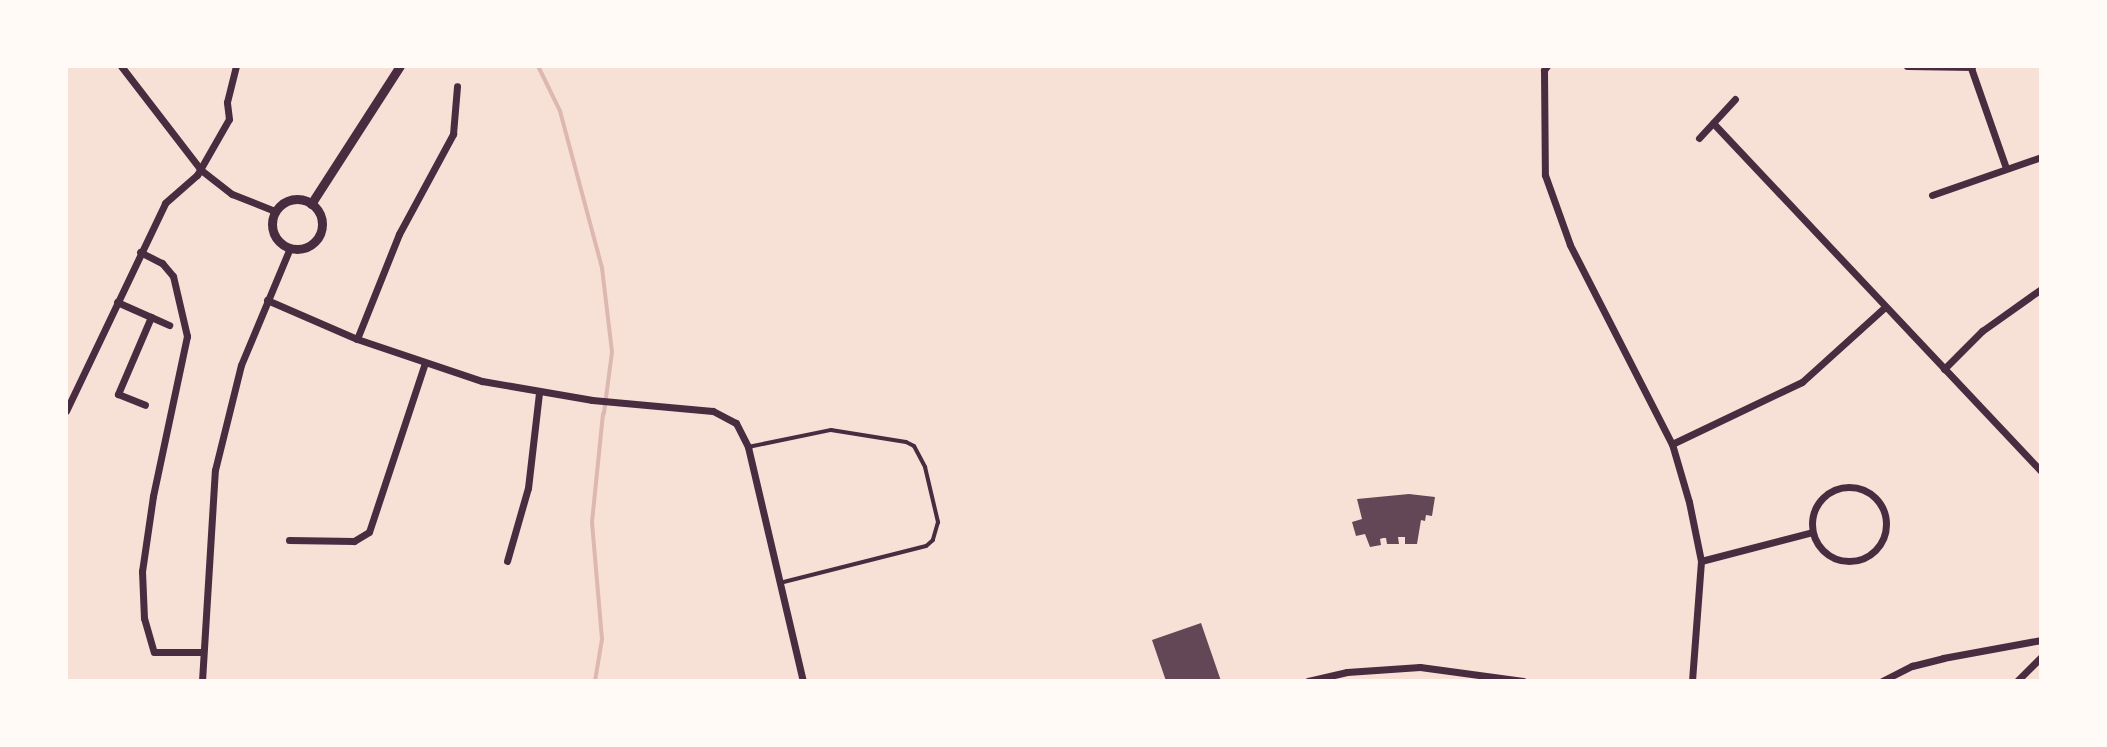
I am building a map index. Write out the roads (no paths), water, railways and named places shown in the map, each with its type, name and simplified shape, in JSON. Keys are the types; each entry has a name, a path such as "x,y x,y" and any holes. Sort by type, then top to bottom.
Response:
{"street":[{"path":"121,66 201,170 232,194 275,211"},
{"path":"66,411 165,203 201,170 229,119 227,102 236,66"},
{"path":"311,204 400,66"},
{"path":"1547,66 1544,70 1545,175 1570,245 1672,444 1701,561 1692,681"},
{"path":"1907,66 1972,67 2006,168"},
{"path":"357,339 399,234 453,134 457,86"},
{"path":"1699,138 1735,99"},
{"path":"1713,123 2041,471"},
{"path":"1932,195 2041,157"},
{"path":"296,199 311,204 322,224 317,238 305,247 290,248 274,233 275,211 296,199"},
{"path":"202,681 215,470 241,365 290,248"},
{"path":"140,252 162,263 173,276 187,336 153,496 142,571 144,618 154,652 203,652"},
{"path":"1944,369 1982,331 2041,289"},
{"path":"267,300 357,339 482,381 592,400 713,411 736,423 748,447 803,681"},
{"path":"117,302 169,325"},
{"path":"1672,444 1802,382 1885,307"},
{"path":"145,405 118,394 151,317"},
{"path":"289,540 354,541 369,532 425,363"},
{"path":"507,561 528,488 539,393"},
{"path":"1846,487 1870,493 1885,513 1886,525 1878,548 1858,561 1834,559 1824,552 1812,532 1816,507 1834,490 1846,487"},
{"path":"1701,561 1812,532"},
{"path":"1882,681 1912,666 1943,658 2041,640"},
{"path":"2017,681 2041,657"},
{"path":"1308,681 1347,672 1420,667 1523,681"}],"lane":[{"path":"748,447 831,430 906,442 914,446 925,467 938,522 933,540 926,546 780,583"}],"waterway":[{"path":"538,66 560,111 602,268 612,352 604,413"},
{"path":"595,681 602,639 592,522 603,414"}]}
